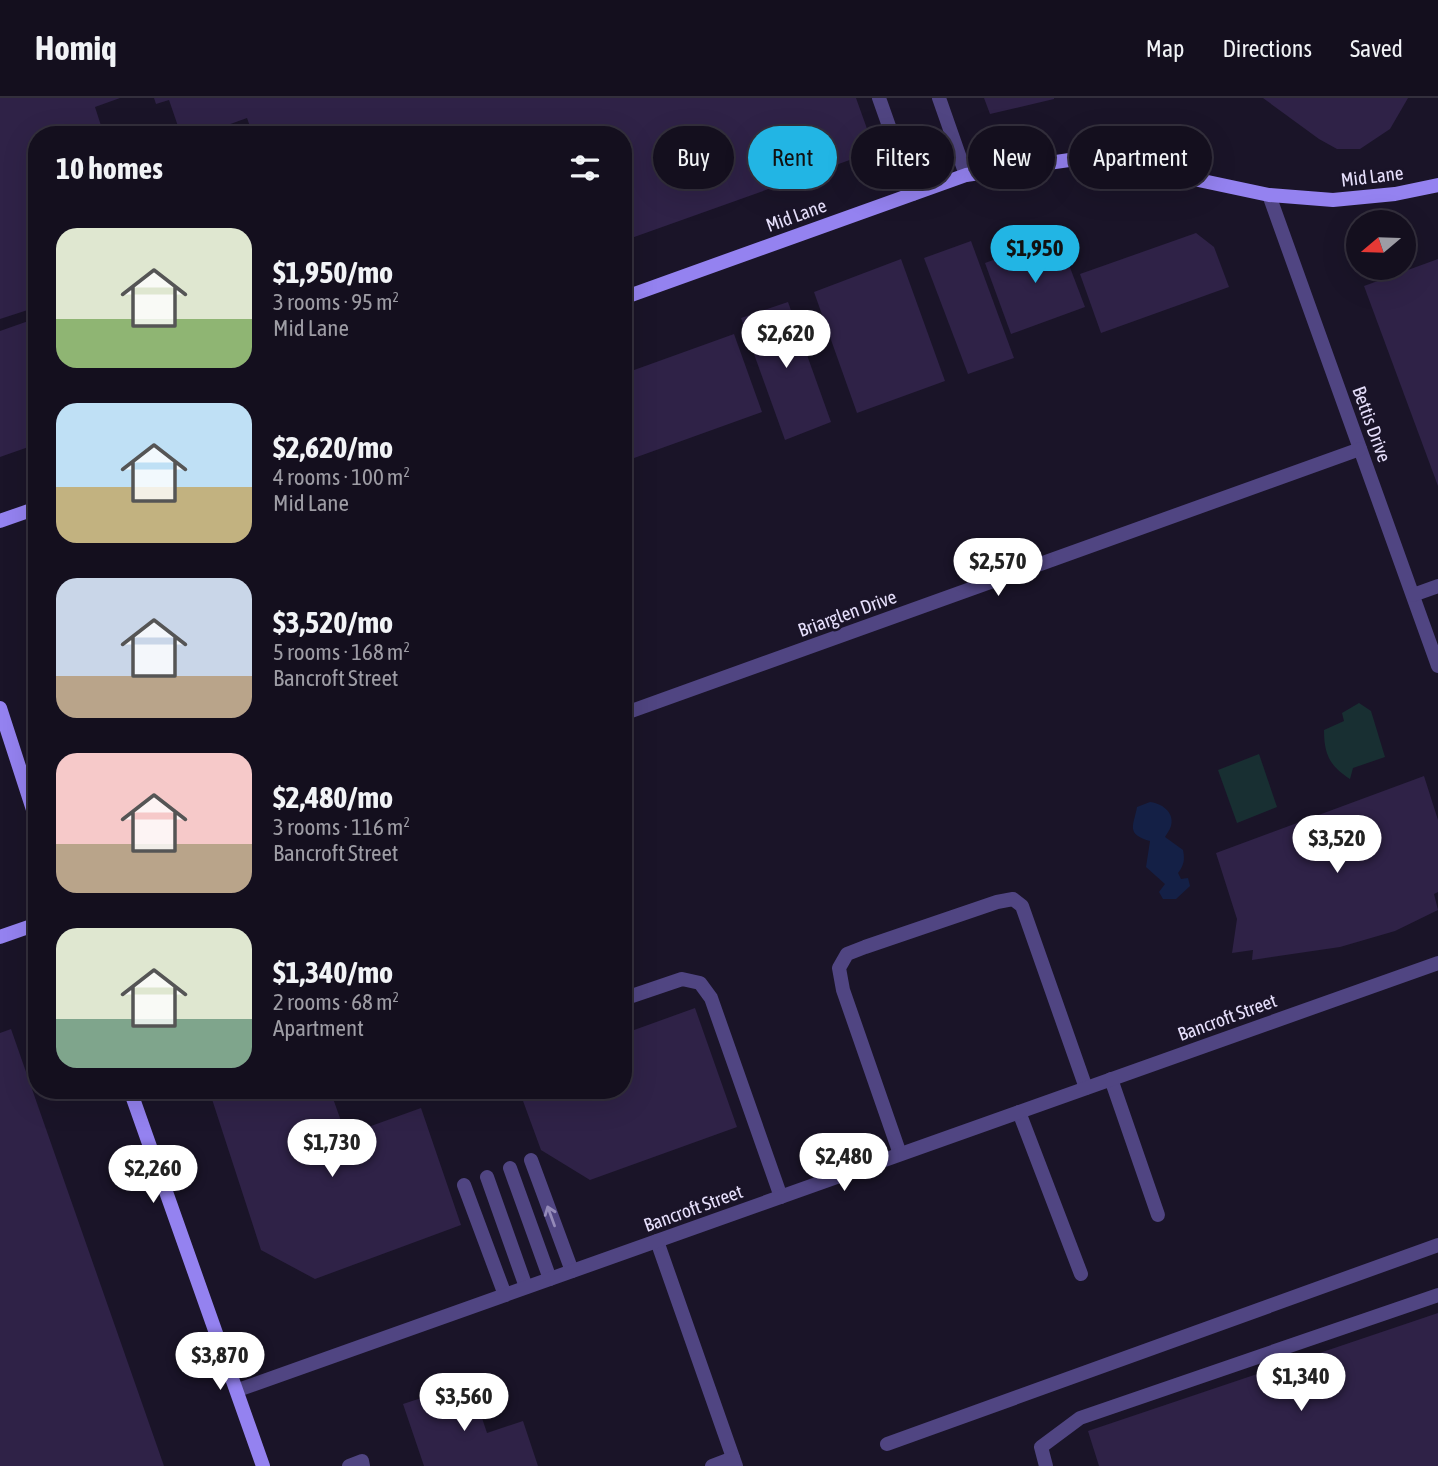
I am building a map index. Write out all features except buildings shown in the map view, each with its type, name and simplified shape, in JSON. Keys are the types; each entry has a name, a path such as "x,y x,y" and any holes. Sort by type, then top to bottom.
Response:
{"street":[{"path":"879,98 913,194"},
{"path":"939,98 966,175"},
{"name":"Mid Lane","path":"632,295 966,175 1090,157 1269,195 1333,200 1395,194 1438,185"},
{"name":"Bettis Drive","path":"1269,195 1438,666"},
{"name":"Briarglen Drive","path":"632,711 1360,449"},
{"path":"0,521 28,511"},
{"path":"1413,595 1438,586"},
{"path":"0,708 28,794"},
{"path":"900,1154 843,989 839,968 847,954 865,947 1013,899 1022,906 1086,1088"},
{"path":"0,937 28,927"},
{"name":"Bancroft Street","path":"238,1390 1438,963"},
{"path":"632,996 682,979 700,983 711,998 781,1197"},
{"path":"1111,1079 1158,1215"},
{"path":"133,1099 263,1466"},
{"path":"1019,1112 1081,1275"},
{"path":"531,1160 572,1271"},
{"path":"510,1168 550,1279"},
{"path":"487,1177 526,1287"},
{"path":"464,1185 505,1295"},
{"path":"657,1241 735,1462 712,1466"},
{"path":"887,1444 1438,1245"},
{"path":"1046,1466 1041,1447 1080,1418 1438,1295"},
{"path":"349,1466 362,1461 363,1466"}],"green space":[{"path":"1359,703 1371,711 1385,757 1353,768 1350,779 1330,759 1325,746 1324,730 1344,721 1342,713"},
{"path":"1259,754 1277,807 1237,823 1218,770"}],"water":[{"path":"1150,802 1163,806 1169,813 1172,821 1165,837 1183,850 1184,862 1178,873 1181,879 1188,878 1190,886 1176,899 1163,899 1159,892 1165,884 1146,867 1150,841 1134,832 1137,807"}]}
